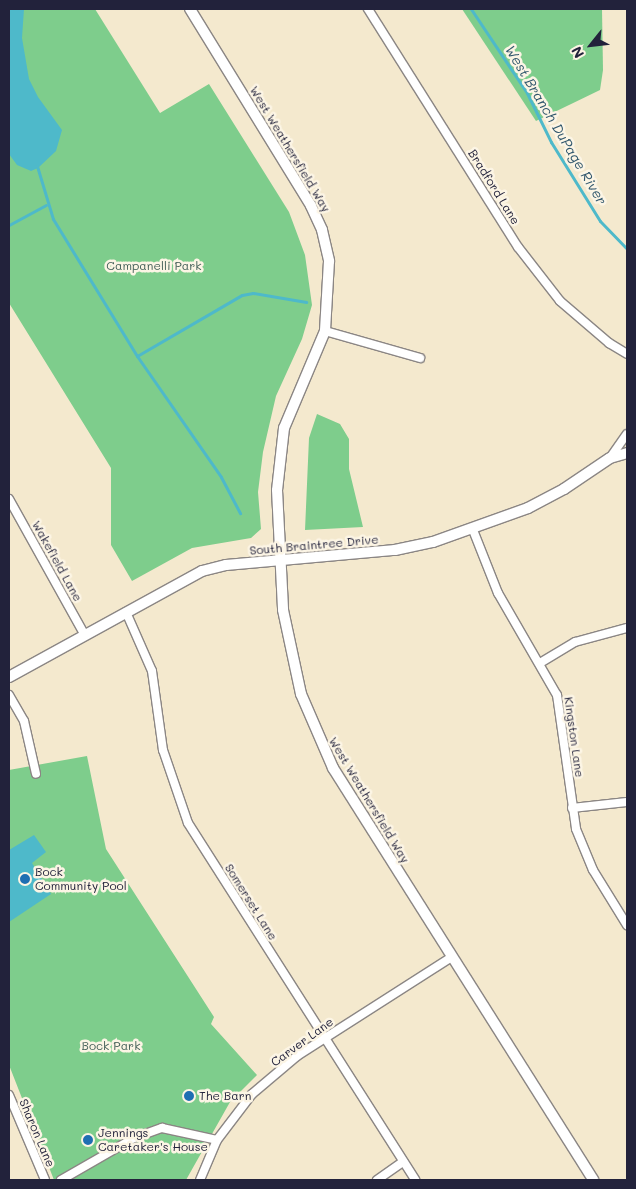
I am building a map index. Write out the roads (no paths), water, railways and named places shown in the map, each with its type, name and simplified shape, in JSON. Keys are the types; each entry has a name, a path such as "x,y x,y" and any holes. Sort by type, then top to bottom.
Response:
{"street":[{"name":"West Weathersfield Way","path":"190,9 317,216 330,260 325,331 284,428 277,490 280,560 289,650 315,732 332,768 593,1180"},
{"name":"Bradford Lane","path":"368,9 518,247 560,301 609,343 627,354"},
{"path":"325,331 420,358"},
{"path":"610,458 627,434"},
{"name":"South Braintree Drive","path":"9,677 202,570 280,560 395,550 473,530 564,489 610,458 627,453"},
{"name":"Wakefield Lane","path":"9,499 84,634"},
{"name":"Kingston Lane","path":"473,530 498,593 540,662 557,695 572,808 583,850 627,924"},
{"name":"Somerset Lane","path":"126,612 139,636 152,671 163,750 188,823 415,1180"},
{"path":"540,662 575,642 627,628"},
{"path":"9,695 24,721 36,774"},
{"path":"572,808 627,802"},
{"name":"Carver Lane","path":"200,1180 217,1140 252,1094 324,1038 452,957"},
{"name":"Sharon Lane","path":"9,1095 45,1180"},
{"path":"61,1180 134,1138 162,1128 217,1140"},
{"path":"377,1180 403,1162"}],"water":[{"path":"9,9 24,9 22,38 29,79 38,97 62,130 56,151 38,168 31,171 17,165 9,154"},
{"name":"Bock Community Pool","path":"34,835 46,852 32,863 51,894 9,922 9,850"}],"waterway":[{"name":"West Branch DuPage River","path":"471,9 527,93 551,142 600,221 627,249"},
{"path":"37,166 53,219 137,356 221,477 240,513"},
{"path":"9,225 46,205"},
{"path":"137,356 242,295 253,293 306,302"}],"place":[{"name":"Bock Community Pool","path":"25,879"},
{"name":"The Barn","path":"189,1096"},
{"name":"Jennings Caretaker's House","path":"88,1140"}],"park label":[{"name":"Campanelli Park","path":"154,266"},
{"name":"Bock Park","path":"111,1046"}]}
